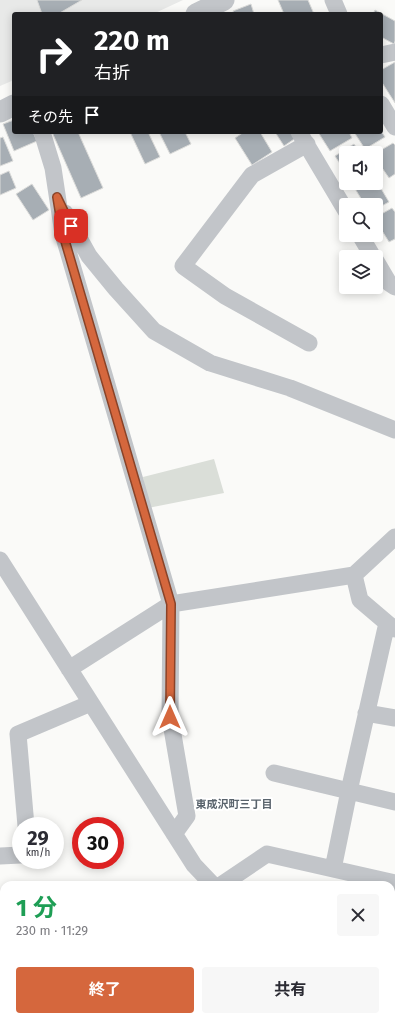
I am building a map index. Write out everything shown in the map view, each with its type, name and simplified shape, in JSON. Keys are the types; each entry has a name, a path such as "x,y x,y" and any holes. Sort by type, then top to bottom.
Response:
{"street":[{"path":"200,12 224,0"},
{"path":"333,0 338,12"},
{"path":"383,55 395,52"},
{"path":"0,112 12,106"},
{"path":"383,107 395,127"},
{"path":"43,134 53,168 63,234 171,604 170,717 187,816 174,834"},
{"path":"309,343 225,296 183,266 252,175 303,138 339,199"},
{"path":"57,197 71,226 89,256 116,289 154,331 210,363 290,388 395,430"},
{"path":"383,273 389,284 395,287"},
{"path":"69,669 171,604 354,575 395,537"},
{"path":"0,560 194,865 209,881"},
{"path":"333,869 366,713 391,626 360,600 354,575"},
{"path":"25,817 18,734 91,703"},
{"path":"366,713 395,718"},
{"path":"274,773 395,802"},
{"path":"227,881 267,854 386,881"},
{"path":"0,856 12,855"}],"shaded area":[{"path":"0,0 183,0 157,12 12,12 12,81 0,86"},
{"path":"214,459 224,493 148,508 143,477"}],"building":[{"path":"37,0 82,0 61,12 41,12"},
{"path":"278,0 308,0 313,12 283,12"},
{"path":"251,4 253,12 233,12"},
{"path":"383,14 395,21 394,44 383,38"},
{"path":"395,62 395,103 383,84 383,69"},
{"path":"12,121 12,134 34,134 37,141 14,151 3,124"},
{"path":"53,134 79,134 103,188 81,198"},
{"path":"131,134 149,134 160,157 145,164"},
{"path":"160,134 186,134 191,144 170,154"},
{"path":"241,134 261,134 272,152 252,165 235,138"},
{"path":"276,134 295,134 297,137 284,146"},
{"path":"319,134 350,134 352,138 330,151"},
{"path":"355,134 383,134 385,137 370,146 363,146"},
{"path":"3,137 13,161 0,166 0,138"},
{"path":"393,143 395,145 395,174 389,178 383,169 383,149"},
{"path":"339,153 339,162 335,156"},
{"path":"9,171 16,188 0,195 0,175"},
{"path":"32,184 49,210 33,220 16,194"},
{"path":"356,190 382,190 389,202 383,205 383,198 361,198"},
{"path":"392,208 395,212 395,239 389,242 383,232 383,213"}],"district":[{"name":"東成沢町三丁目","path":"234,804"}],"route":[{"path":"71,226 57,197 63,234 171,604 170,717"}]}
